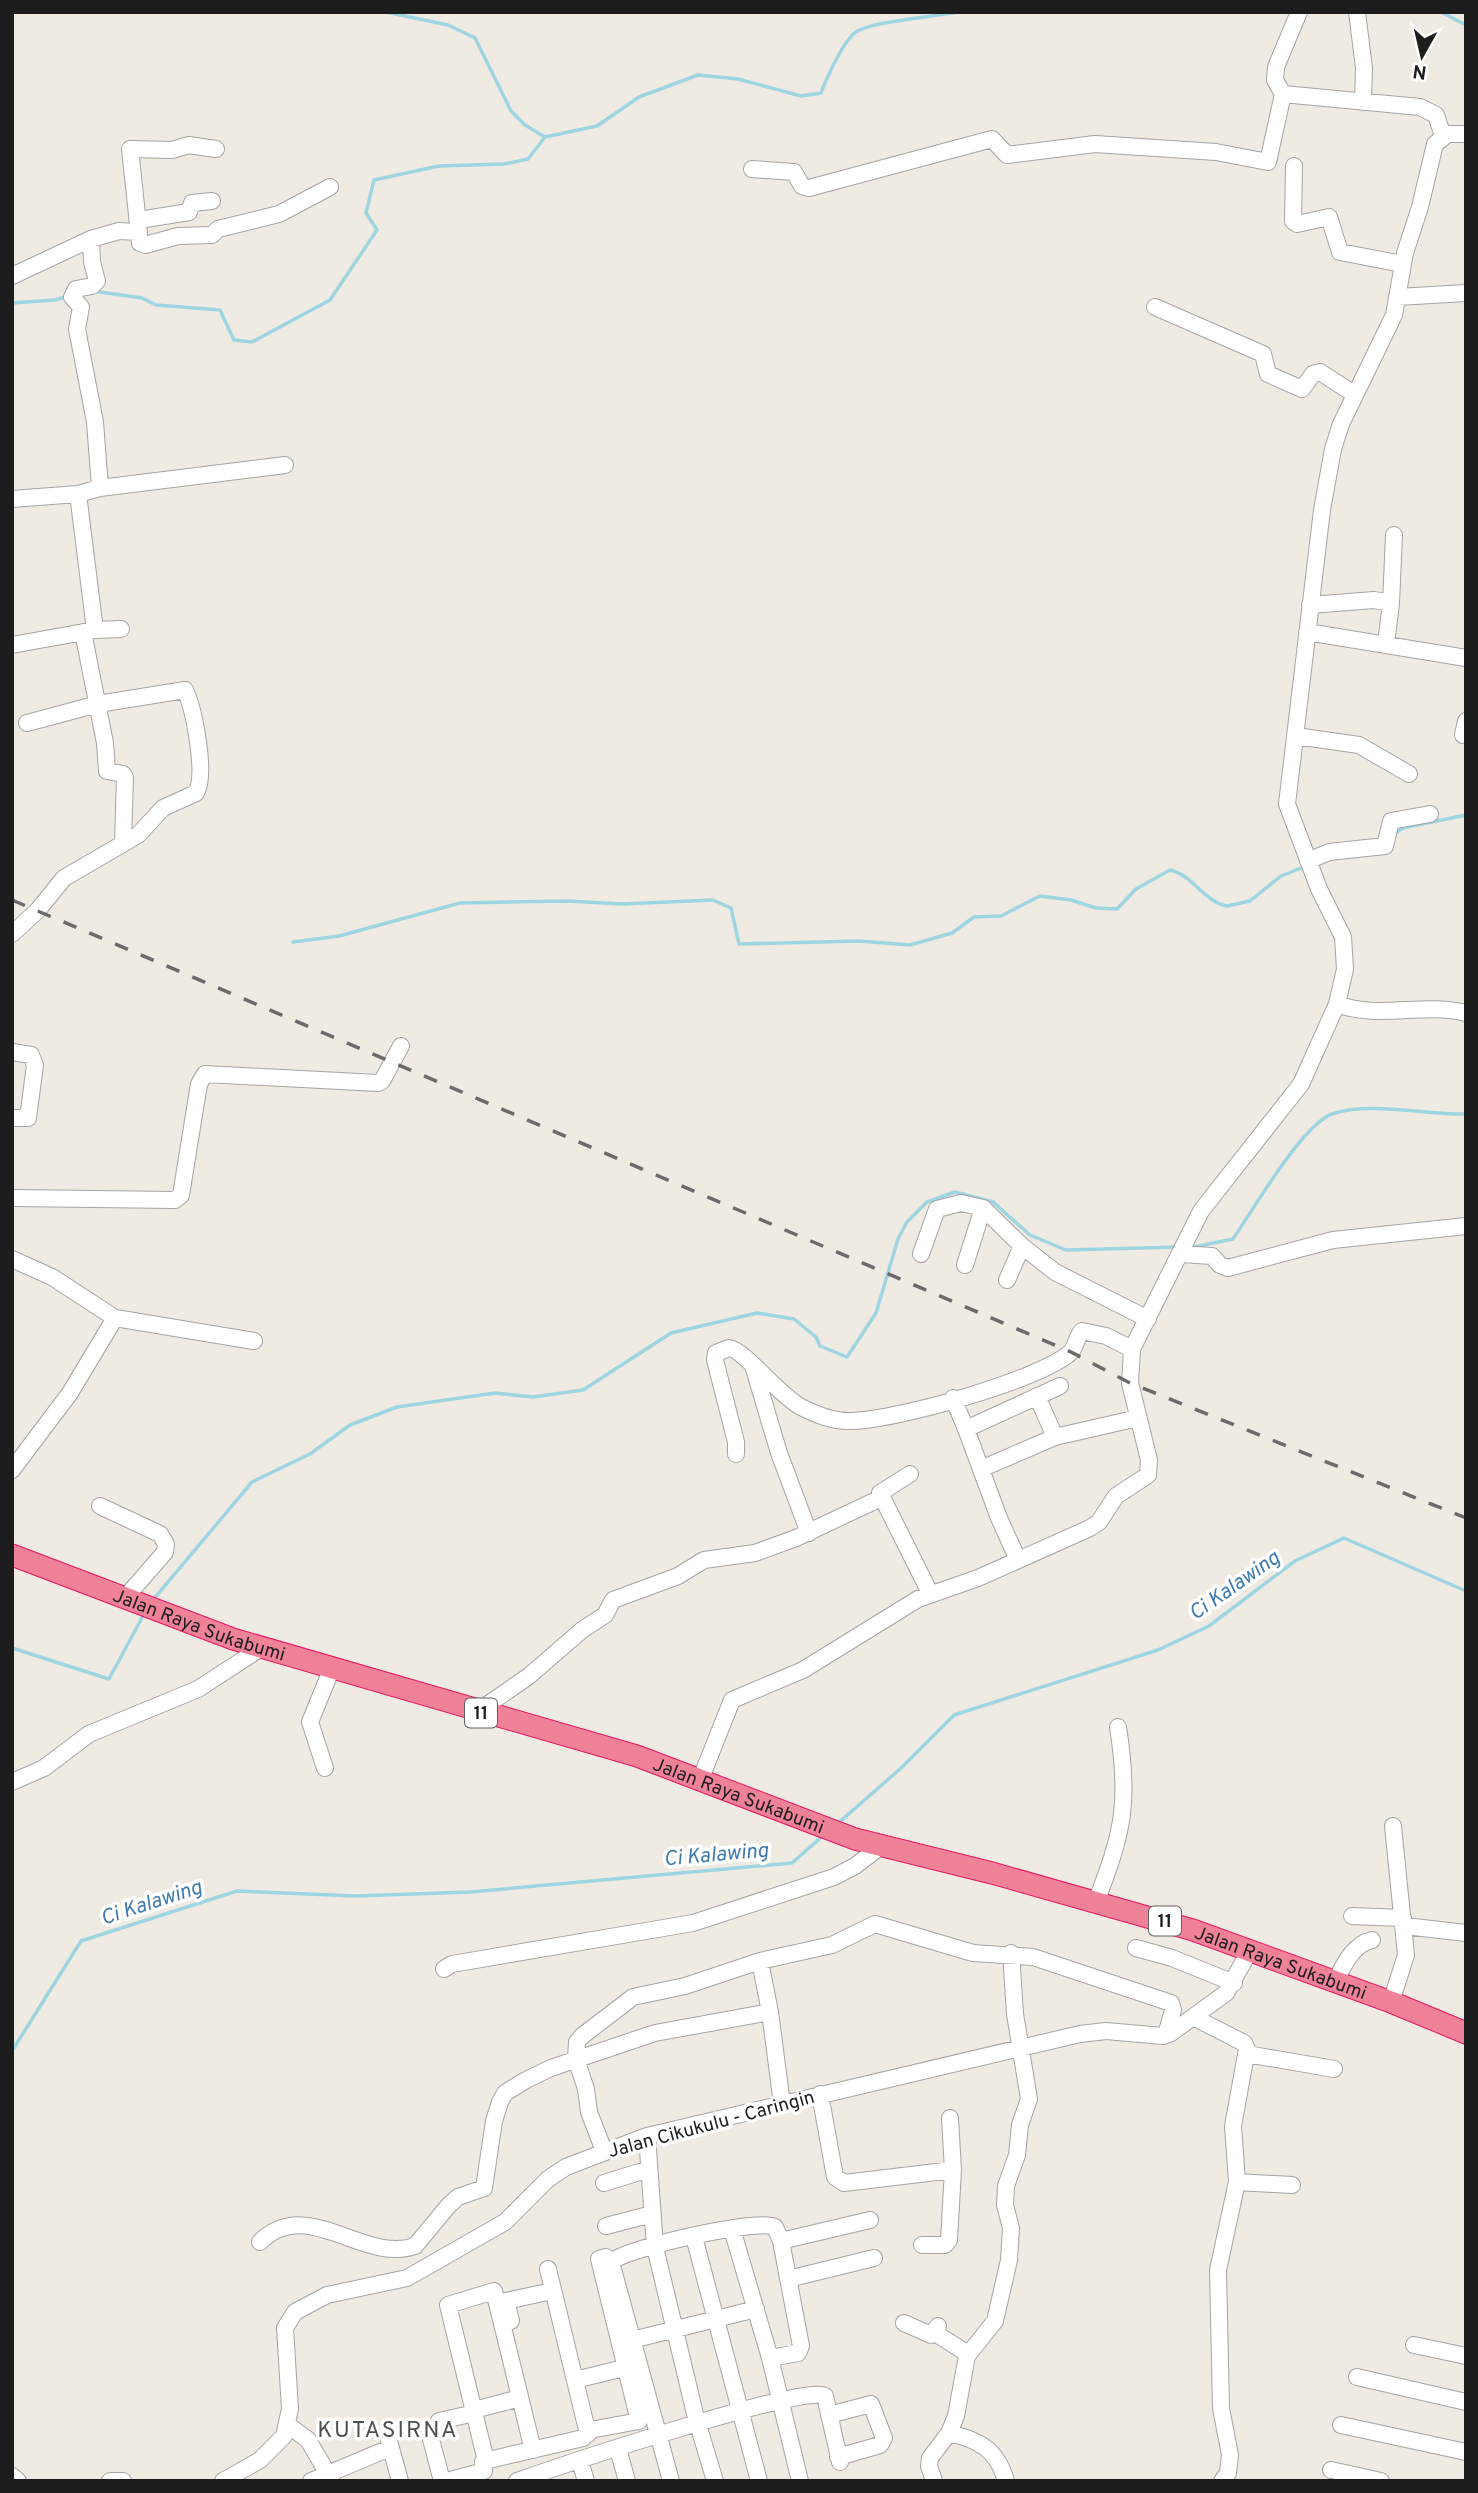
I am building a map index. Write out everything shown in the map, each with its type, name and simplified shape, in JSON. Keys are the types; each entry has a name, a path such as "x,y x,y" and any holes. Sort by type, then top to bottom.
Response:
{"highway":[{"name":"Jalan Raya Sukabumi","path":"12,1555 261,1648 637,1756 701,1778 855,1839 1193,1930 1391,2002 1466,2033"}],"street":[{"path":"752,169 794,172 802,186 809,188 992,139 1007,155 1095,144 1216,152 1268,162 1283,94 1275,80 1276,67 1299,12"},
{"path":"1357,12 1364,68 1363,102"},
{"path":"1283,94 1420,107 1431,111 1440,120 1443,136"},
{"path":"701,1778 727,1706 732,1700 803,1670 930,1593 978,1578 1096,1525 1116,1496 1146,1478 1149,1460 1130,1382 1132,1349 1207,1202 1301,1084 1338,1004 1345,969 1343,937 1321,894 1287,808 1310,606 1333,449 1353,394 1386,337 1397,297 1402,264 1434,146 1443,136 1466,134"},
{"path":"215,149 189,145 166,151 136,147 130,149 142,245 187,235 209,235 218,229 295,208 330,187"},
{"path":"1294,166 1293,220 1297,223 1329,217 1340,252 1402,264"},
{"path":"12,276 91,239 189,212 192,203 212,201"},
{"path":"91,239 92,262 97,281 92,286 76,289 72,297 81,307 77,330 94,422 100,488"},
{"path":"1397,297 1466,293"},
{"path":"1155,307 1263,354 1268,374 1292,387 1302,389 1313,374 1320,372 1353,394"},
{"path":"12,499 78,494 100,488 285,465"},
{"path":"78,494 89,631 107,771 123,774 125,778 123,842"},
{"path":"1386,644 1394,536"},
{"path":"1310,606 1374,600 1391,603"},
{"path":"12,645 89,631 121,629"},
{"path":"1307,632 1466,658"},
{"path":"12,934 38,910 64,878 138,835 163,808 196,793 200,783 200,741 185,690 98,704 27,723"},
{"path":"1296,736 1359,745 1409,774"},
{"path":"1309,863 1329,852 1385,846 1391,821 1430,814"},
{"path":"1338,1004 1361,1011 1444,1009 1466,1013"},
{"path":"12,1198 175,1200 181,1195 199,1084 205,1074 381,1083 401,1046"},
{"path":"12,1052 31,1055 35,1065 28,1118 12,1118"},
{"path":"920,1254 937,1209 961,1203 983,1209 991,1213 1022,1246 1066,1278 1148,1319"},
{"path":"965,1265 983,1209"},
{"path":"1182,1254 1212,1256 1220,1265 1228,1268 1332,1240 1466,1226"},
{"path":"1007,1280 1022,1246"},
{"path":"12,1259 52,1277 116,1318 254,1341"},
{"path":"13,1468 70,1393 116,1318"},
{"path":"736,1454 736,1442 715,1356 734,1348 786,1398 833,1420 854,1421 893,1416 1007,1382 1071,1352 1082,1331 1106,1336 1132,1349"},
{"path":"754,1368 779,1453 809,1533"},
{"path":"966,1429 1060,1386"},
{"path":"1037,1396 1055,1437"},
{"path":"953,1398 1018,1560"},
{"path":"982,1468 1055,1437 1138,1418"},
{"path":"909,1474 882,1490 881,1498 930,1593"},
{"path":"477,1712 529,1676 582,1630 605,1615 613,1600 678,1576 704,1560 755,1553 809,1533 881,1498"},
{"path":"100,1506 160,1534 166,1544 165,1552 128,1599"},
{"path":"12,1782 44,1768 89,1734 198,1689 261,1648"},
{"path":"325,1768 310,1722 332,1668"},
{"path":"1096,1902 1115,1853 1125,1806 1118,1727"},
{"path":"1391,2002 1406,1962 1393,1826"},
{"path":"444,1969 452,1964 693,1923 834,1877 855,1866 881,1846"},
{"path":"1352,1916 1466,1933"},
{"path":"604,2151 589,2112 586,2089 576,2059 577,2042 582,2036 626,2001 737,1971 760,1961 832,1944 867,1927 882,1923 911,1936 973,1953 1033,1957 1171,2003 1173,2010 1166,2035"},
{"path":"1335,1982 1352,1953 1365,1942 1372,1940"},
{"path":"1136,1948 1172,1958 1234,1983"},
{"path":"1166,2035 1195,2018 1219,1999 1234,1983 1249,1952"},
{"path":"933,2481 930,2458 949,2433 959,2403 968,2354 995,2321 1009,2260 1011,2228 1005,2205 1006,2186 1017,2155 1020,2124 1029,2099 1015,2014 1011,1954"},
{"path":"760,1961 770,2012 782,2104"},
{"path":"260,2242 271,2231 291,2224 393,2249 415,2246 458,2197 484,2188 494,2121 505,2093 540,2072 655,2033 770,2012"},
{"path":"1195,2018 1244,2043 1247,2054 1233,2126 1237,2182 1218,2270 1221,2408 1230,2455 1228,2473 1222,2481"},
{"name":"Jalan Cikukulu - Caringin","path":"288,2425 289,2388 285,2328 287,2320 300,2307 327,2295 407,2277 505,2222 553,2175 604,2151 647,2136 1097,2031 1166,2035"},
{"path":"1247,2054 1334,2069"},
{"path":"820,2094 834,2171 840,2182 953,2170"},
{"path":"922,2245 945,2245 949,2240 953,2170 950,2118"},
{"path":"647,2136 654,2246 698,2424 715,2481"},
{"path":"604,2183 649,2169"},
{"path":"1237,2182 1292,2185"},
{"path":"606,2226 652,2214"},
{"path":"781,2241 870,2220"},
{"path":"611,2262 654,2246 694,2237 769,2224 775,2227 781,2241 801,2346 798,2353 770,2358"},
{"path":"732,2229 770,2358 800,2481"},
{"path":"694,2237 760,2481"},
{"path":"447,2481 484,2470 482,2462 486,2460 583,2438 588,2434 639,2421 631,2366 632,2340 611,2262 606,2257 599,2259 631,2366 671,2481"},
{"path":"788,2279 874,2258"},
{"path":"548,2269 588,2434"},
{"path":"486,2460 448,2305 494,2291 537,2449"},
{"path":"524,2401 505,2295 552,2291"},
{"path":"632,2340 756,2309"},
{"path":"904,2323 928,2334 937,2329 968,2354"},
{"path":"1414,2345 1466,2356"},
{"path":"575,2380 631,2366"},
{"path":"1357,2376 1466,2402"},
{"path":"517,2481 538,2477 657,2436 780,2400 822,2393 839,2459 880,2445 884,2438 871,2404 829,2415"},
{"path":"442,2481 434,2425 474,2411 524,2401"},
{"path":"223,2481 265,2456 284,2436 288,2425 308,2440 330,2476"},
{"path":"1341,2425 1466,2452"},
{"path":"949,2433 979,2442 992,2451 1006,2481"},
{"path":"311,2481 330,2476 384,2446 400,2481"},
{"path":"618,2449 628,2481"},
{"path":"580,2461 586,2481"},
{"path":"1331,2470 1381,2481"},
{"path":"12,2476 18,2481"},
{"path":"110,2481 122,2481"}],"waterway":[{"path":"386,12 448,25 475,38 511,111 525,125 545,137 597,126 639,97 698,75 738,79 801,96 821,93 841,51 856,32 889,22 957,12"},
{"path":"1441,12 1466,25"},
{"path":"93,291 142,298 156,305 220,310 234,340 252,342 330,300 377,230 366,213 374,180 439,166 504,164 528,159 545,137"},
{"path":"12,303 55,300 69,296"},
{"path":"1394,834 1403,828 1466,815"},
{"path":"293,942 339,936 460,903 567,901 622,904 713,900 731,908 739,944 859,941 910,945 952,933 974,917 1001,916 1040,896 1071,900 1096,908 1117,909 1136,889 1170,870 1185,877 1219,904 1227,906 1250,901 1281,876 1306,866"},
{"path":"1194,1247 1233,1239 1293,1151 1320,1121 1332,1114 1363,1109 1466,1114"},
{"path":"152,1601 252,1482 310,1454 350,1425 397,1407 495,1393 533,1397 583,1390 671,1333 757,1313 794,1319 816,1337 820,1346 847,1357 876,1313 898,1239 907,1222 927,1202 955,1192 993,1202 1030,1235 1066,1250 1179,1247"},
{"name":"Ci Kalawing","path":"836,1825 900,1769 954,1715 1158,1650 1209,1626 1295,1561 1344,1538 1466,1591"},
{"path":"12,1648 109,1679 144,1614"},
{"name":"Ci Kalawing","path":"12,2051 81,1941 237,1891 356,1896 470,1892 792,1863 825,1834"}],"railway":[{"path":"12,900 1071,1352 1130,1383 1466,1518"}],"district":[{"name":"KUTASIRNA","path":"388,2429"}]}
